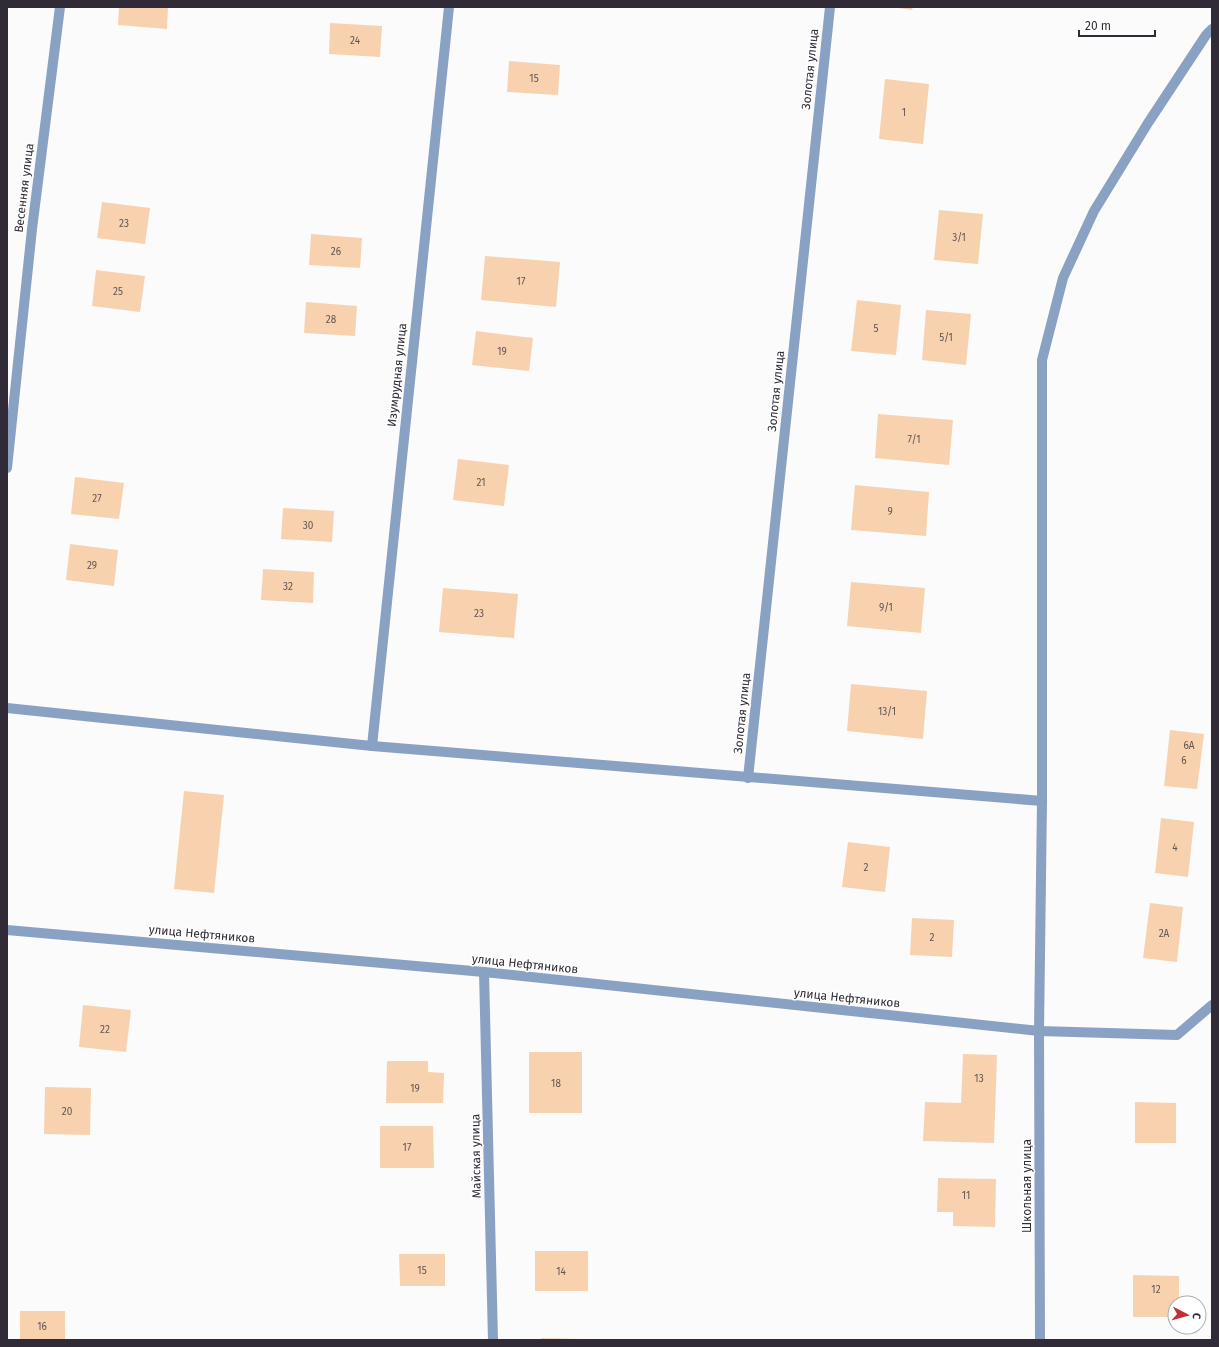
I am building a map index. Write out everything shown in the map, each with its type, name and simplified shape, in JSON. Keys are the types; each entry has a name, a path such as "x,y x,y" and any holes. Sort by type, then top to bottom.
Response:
{"street":[{"name":"Весенняя улица","path":"7,468 32,229 60,7"},
{"name":"Изумрудная улица","path":"372,746 449,7"},
{"name":"Золотая улица","path":"748,778 830,7"},
{"name":"Школьная улица","path":"1040,1340 1039,1031 1042,801 1042,360 1064,278 1094,211 1148,123 1206,35 1212,29"},
{"path":"7,708 372,746 1042,801"},
{"name":"улица Нефтяников","path":"7,930 484,972 1039,1031 1177,1035 1212,1004"},
{"name":"Майская улица","path":"484,972 493,1340"}],"building":[{"path":"119,7 168,7 167,29 118,25"},
{"path":"898,7 913,7 912,10"},
{"path":"330,23 382,26 380,57 329,54"},
{"path":"509,61 560,65 558,95 507,92"},
{"path":"885,79 929,84 923,144 879,139"},
{"path":"102,202 150,208 145,244 97,238"},
{"path":"939,210 983,214 978,264 934,260"},
{"path":"311,234 362,238 360,268 309,265"},
{"path":"485,256 560,262 556,307 481,300"},
{"path":"96,270 145,276 140,312 92,306"},
{"path":"857,300 901,305 896,355 851,351"},
{"path":"306,302 357,306 355,336 304,333"},
{"path":"926,310 971,314 966,365 922,360"},
{"path":"476,331 533,338 529,371 472,365"},
{"path":"878,414 953,420 949,465 875,458"},
{"path":"458,459 509,465 504,506 453,500"},
{"path":"75,477 124,483 119,519 71,514"},
{"path":"855,485 929,492 926,536 851,530"},
{"path":"283,508 334,511 332,542 281,539"},
{"path":"70,544 118,550 114,586 66,580"},
{"path":"263,569 314,572 313,603 261,600"},
{"path":"851,582 925,588 921,633 847,626"},
{"path":"443,588 518,594 514,638 439,632"},
{"path":"851,684 927,691 923,739 847,731"},
{"path":"1170,730 1204,734 1197,789 1164,786"},
{"path":"184,791 224,795 214,893 174,889"},
{"path":"1161,818 1194,822 1188,877 1155,873"},
{"path":"848,842 890,847 885,892 842,887"},
{"path":"1150,903 1183,907 1177,962 1143,958"},
{"path":"912,918 954,920 952,957 910,955"},
{"path":"83,1005 131,1010 126,1052 79,1047"},
{"path":"529,1052 582,1052 582,1113 529,1113"},
{"path":"963,1054 997,1055 994,1143 923,1141 925,1102 961,1103"},
{"path":"387,1061 428,1061 428,1072 444,1073 443,1103 386,1103"},
{"path":"45,1087 91,1088 90,1135 44,1134"},
{"path":"1135,1102 1176,1103 1176,1143 1135,1143"},
{"path":"380,1126 433,1126 434,1168 380,1168"},
{"path":"938,1178 996,1179 995,1227 953,1226 953,1212 937,1212"},
{"path":"535,1251 588,1251 588,1291 535,1291"},
{"path":"399,1254 445,1254 445,1286 400,1286"},
{"path":"1133,1275 1179,1276 1179,1295 1167,1295 1167,1317 1133,1317"},
{"path":"20,1311 65,1311 65,1340 20,1340"},
{"path":"541,1338 583,1339 583,1340 541,1340"}]}
